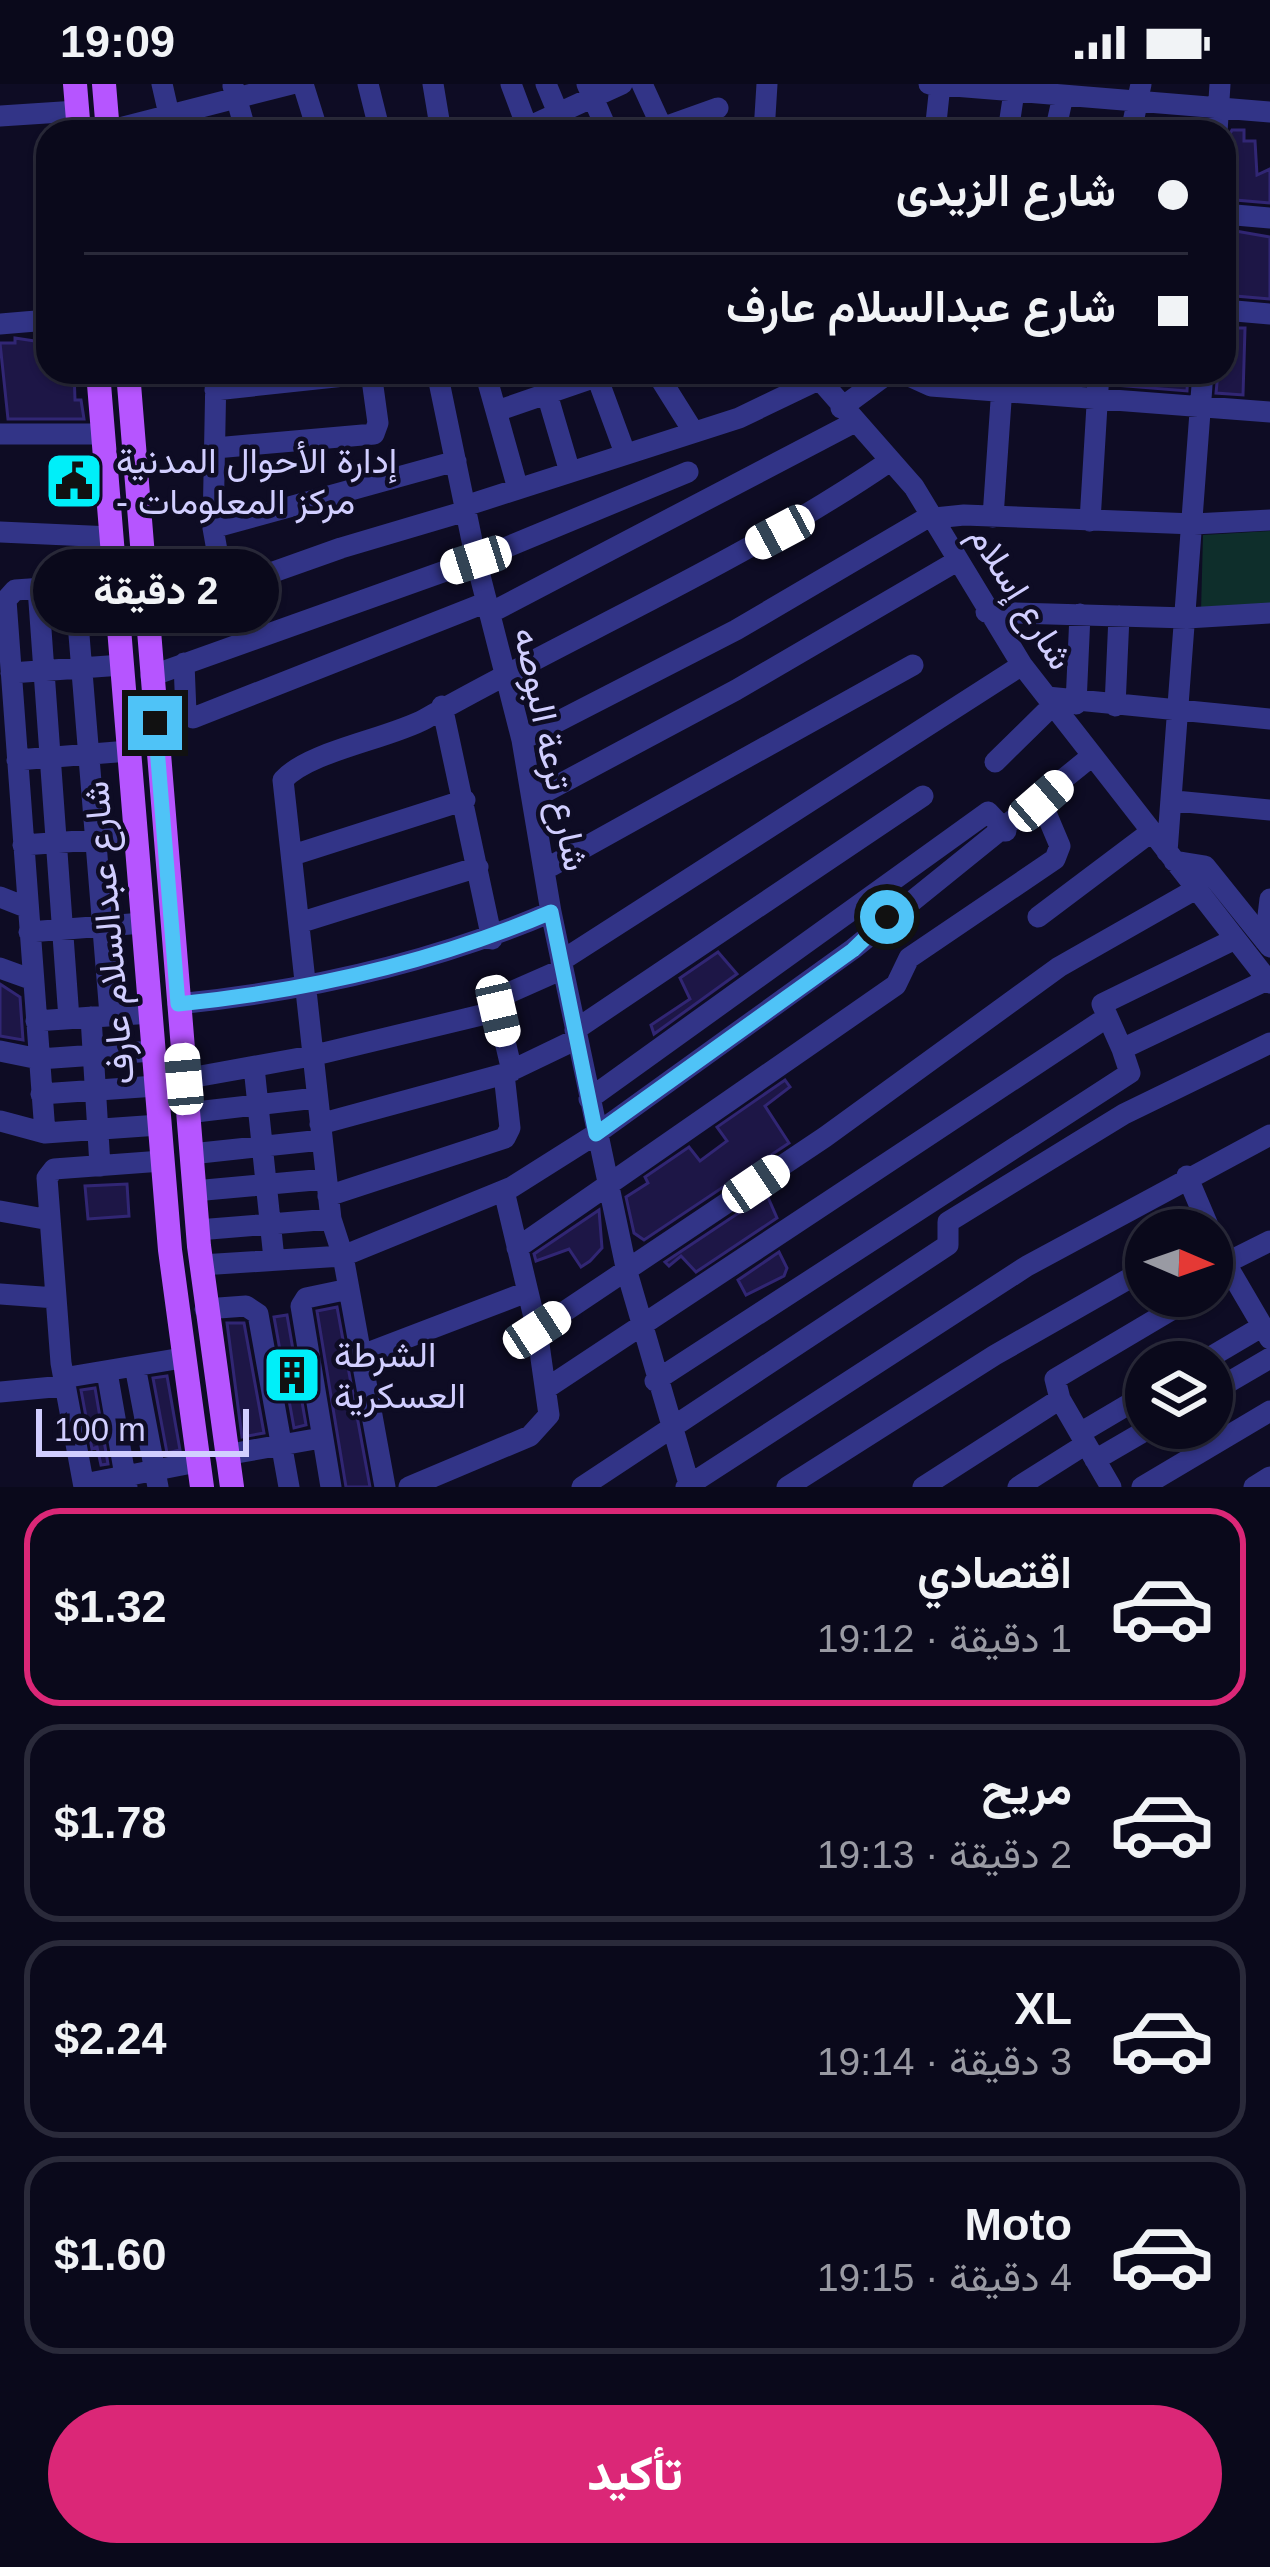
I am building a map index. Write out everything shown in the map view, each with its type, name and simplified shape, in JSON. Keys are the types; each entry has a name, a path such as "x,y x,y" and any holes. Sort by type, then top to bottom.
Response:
{"main road":[{"path":"75,84 78,120"},
{"path":"104,84 107,120"},
{"name":"شارع عبدالسلام عارف","path":"99,384 166,1207 200,1475"},
{"name":"شارع عبدالسلام عارف","path":"129,384 199,1247 232,1487"},
{"path":"106,465 120,473 134,466"},
{"path":"111,532 122,515 138,517"},
{"path":"166,1207 181,1212 195,1197"},
{"path":"170,1250 183,1241 199,1247"}],"street":[{"path":"162,84 170,120"},
{"path":"179,120 235,91 291,84"},
{"path":"303,84 314,120"},
{"path":"368,84 377,120"},
{"path":"434,84 439,120"},
{"path":"511,84 521,120"},
{"path":"546,84 561,120"},
{"path":"565,120 590,91 622,84"},
{"path":"642,84 658,120"},
{"path":"765,120 767,84"},
{"path":"929,84 1063,96 1140,93 1270,112"},
{"path":"1218,120 1220,84"},
{"path":"936,120 940,85"},
{"path":"1011,120 1018,90"},
{"path":"235,91 243,120"},
{"path":"590,91 603,120"},
{"path":"1058,120 1063,96"},
{"path":"687,120 718,107"},
{"path":"0,116 62,120"},
{"path":"1236,215 1270,218"},
{"path":"1236,311 1270,314"},
{"path":"0,324 36,321"},
{"path":"216,384 212,528 224,590"},
{"path":"215,448 374,434 378,423 376,384"},
{"name":"شارع ترعة البوصه","path":"440,384 476,560 522,740 551,912 626,1272 689,1486"},
{"path":"489,384 518,489"},
{"path":"497,411 575,384"},
{"path":"606,384 625,453"},
{"path":"664,384 693,431"},
{"path":"146,617 752,412 801,384"},
{"name":"شارع إسلام","path":"821,384 934,517 1022,665 1269,982"},
{"path":"184,664 186,713 193,718 488,608 847,416 878,384"},
{"path":"927,384 966,384"},
{"path":"993,517 1002,384"},
{"path":"1013,384 1097,399 1270,412"},
{"path":"1090,521 1098,384"},
{"path":"1171,856 1202,384"},
{"path":"547,394 570,472"},
{"path":"0,434 104,434"},
{"path":"212,528 456,461"},
{"path":"385,1487 329,1198 303,988 285,777 415,723 504,671 780,532 890,461"},
{"path":"151,676 476,560 688,472"},
{"path":"522,740 736,630 934,517 1194,524 1270,520"},
{"path":"0,532 111,532"},
{"path":"532,800 736,690 957,561"},
{"path":"44,1133 23,845 11,816 11,674 4,643 7,596 15,590 116,584"},
{"path":"75,586 102,926 90,1017"},
{"path":"38,588 66,929 90,1017 100,1166"},
{"path":"986,611 1187,618 1270,613"},
{"path":"1076,704 1080,614"},
{"path":"1115,706 1119,616"},
{"path":"11,674 122,665"},
{"path":"544,870 913,665"},
{"path":"199,1247 505,1138 510,1128 508,1072 495,999 562,965 1022,665"},
{"path":"995,762 1050,701 1270,719"},
{"path":"442,706 492,939"},
{"path":"11,744 52,757 129,751"},
{"path":"199,1247 274,1259 343,1256 504,1191 596,1134 853,950 893,912 1006,831 1092,756"},
{"path":"191,1154 262,1146 321,1132 508,1072 576,1035 923,796"},
{"path":"293,855 464,800"},
{"path":"517,1248 896,985 909,958 1055,859 1060,846 1041,801"},
{"path":"1175,801 1270,810"},
{"path":"589,1099 988,812 1006,831"},
{"path":"1038,917 1151,832"},
{"path":"23,845 136,837"},
{"name":"شارع إسلام","path":"1171,856 1205,866 1267,944"},
{"path":"299,923 478,867"},
{"path":"537,1330 1059,967 1196,889"},
{"path":"0,897 28,908"},
{"path":"1267,944 1270,899"},
{"path":"178,1004 303,988 492,939 551,912"},
{"path":"29,932 143,923"},
{"path":"655,1381 1130,1073 1106,1018 1105,1001 1235,939"},
{"path":"0,968 33,980"},
{"path":"1122,1049 1269,982"},
{"path":"184,1079 311,1057 498,1011"},
{"path":"36,1021 151,1012"},
{"path":"547,1388 1106,1018"},
{"path":"582,1487 948,1246 947,1222 1124,1114 1270,1042"},
{"path":"0,1051 39,1059 154,1052"},
{"path":"254,1067 274,1259"},
{"path":"41,1094 156,1086"},
{"path":"187,1114 316,1098"},
{"path":"0,1120 44,1133 159,1125"},
{"path":"689,1486 996,1286 1187,1176 1270,1135"},
{"path":"162,1161 51,1171 50,1220 64,1382 84,1486 200,1475"},
{"path":"1187,1176 1201,1209"},
{"path":"195,1197 266,1185 329,1198"},
{"path":"409,1487 536,1433 549,1415 537,1330 504,1191"},
{"path":"0,1211 50,1220"},
{"path":"1233,1266 1270,1241"},
{"path":"1233,1276 1266,1333 1233,1348"},
{"path":"787,1487 995,1355 1125,1281"},
{"path":"331,1487 301,1306 306,1298 350,1289"},
{"path":"362,1355 527,1292"},
{"path":"0,1294 56,1298"},
{"path":"205,1309 245,1306 258,1314 289,1487"},
{"path":"1111,1487 1060,1400 1057,1377 1159,1317"},
{"path":"0,1392 182,1358"},
{"path":"1233,1380 1270,1358"},
{"path":"135,1366 156,1478"},
{"path":"107,1372 126,1481"},
{"path":"923,1487 1060,1400"},
{"path":"1142,1487 1270,1412"},
{"path":"1018,1487 1087,1446 1125,1413"},
{"path":"1087,1446 1125,1435"},
{"path":"225,1455 321,1438"},
{"path":"1254,1487 1270,1477"}],"green space":[{"path":"1270,531 1270,609 1201,612 1203,535"}],"building":[{"path":"1236,130 1244,130 1244,141 1255,141 1257,175 1270,169 1270,203 1236,200"},
{"path":"1236,231 1270,237 1270,299 1236,296"},
{"path":"1236,328 1245,328 1243,395 1216,393 1217,384 1236,384"},
{"path":"15,338 36,341 36,384 74,384 75,400 81,400 84,419 8,419 0,343 15,343"},
{"path":"1113,384 1187,384 1187,391"},
{"path":"718,952 737,974 654,1034 651,1025 690,999 680,978"},
{"path":"0,984 20,997 23,1040 0,1036"},
{"path":"785,1080 790,1087 765,1106 789,1143 644,1240 634,1233 626,1197 648,1183 645,1177 689,1147 700,1161 727,1141 717,1127"},
{"path":"127,1184 129,1216 88,1219 85,1186"},
{"path":"776,1188 767,1195 777,1218 696,1272 681,1256 669,1266 665,1262"},
{"path":"599,1210 602,1248 590,1261 581,1267 569,1249 536,1261 534,1254"},
{"path":"779,1252 787,1268 784,1276 746,1295 738,1280"},
{"path":"337,1307 370,1487 346,1487 317,1311"},
{"path":"287,1315 306,1425 294,1428 274,1317"},
{"path":"227,1323 244,1323 264,1433 242,1437"},
{"path":"167,1376 180,1450 167,1453 153,1378"},
{"path":"95,1388 108,1464 101,1465 97,1447 92,1449 81,1390"}],"place":[{"name":"إدارة الأحوال المدنية - مركز المعلومات","path":"74,481"},
{"name":"الشرطة العسكرية","path":"292,1375"}],"route":[{"path":"155,723 178,1004 303,988 479,944 551,912 596,1134 853,950 887,917"}]}
